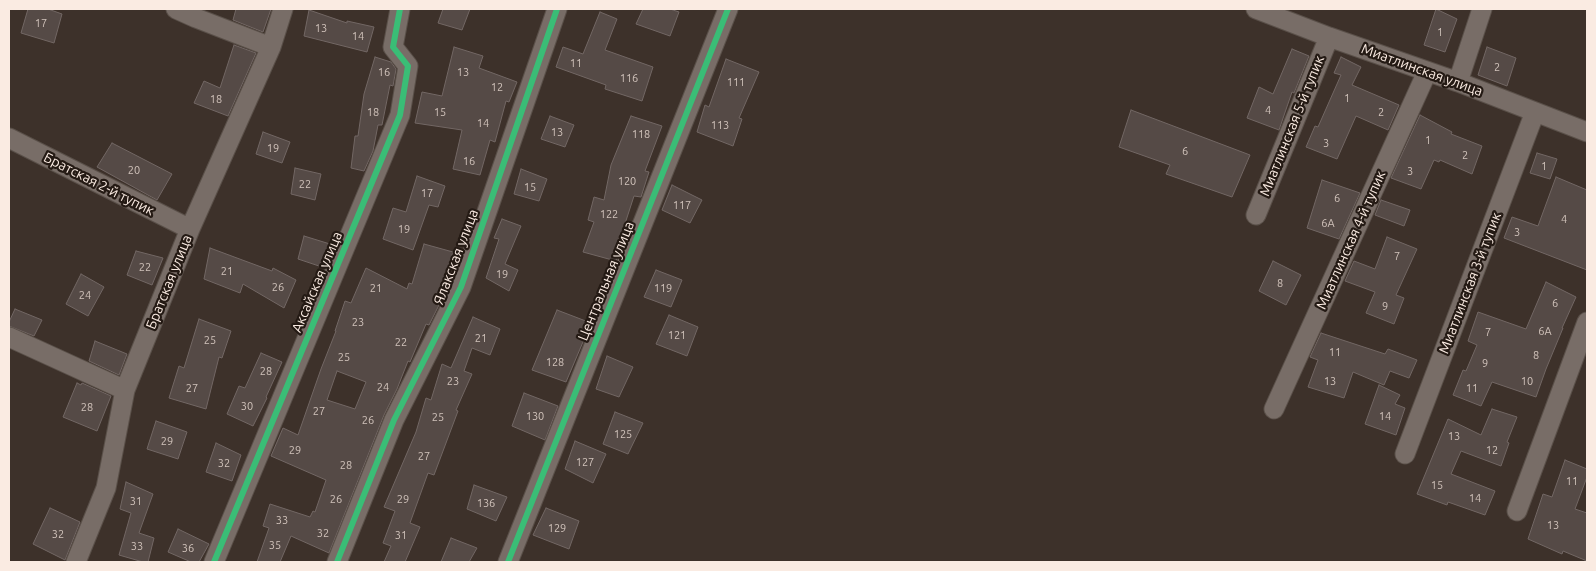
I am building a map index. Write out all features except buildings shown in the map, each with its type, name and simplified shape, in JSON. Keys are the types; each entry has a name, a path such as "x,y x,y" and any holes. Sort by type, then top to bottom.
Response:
{"street":[{"path":"176,9 271,47"},
{"name":"Братская улица","path":"76,562 106,488 125,390 190,229 271,47 283,9"},
{"name":"Аксайская улица","path":"214,562 400,115 408,66 393,47 400,9"},
{"name":"Ялакская улица","path":"337,562 394,420 461,287 557,9"},
{"name":"Центральная улица","path":"508,562 728,9"},
{"name":"Миатлинская улица","path":"1256,9 1292,15 1329,37 1458,82 1587,132"},
{"path":"1458,82 1482,9"},
{"name":"Миатлинская 5-й тупик","path":"1256,215 1329,37"},
{"name":"Миатлинская 4-й тупик","path":"1274,409 1427,72"},
{"name":"Миатлинская 3-й тупик","path":"1405,454 1535,112"},
{"name":"Братская 2-й тупик","path":"9,138 190,229"},
{"path":"1517,511 1587,322"},
{"path":"9,337 125,390"}],"cycle path":[{"path":"214,562 400,115 408,66 393,47 400,9"},
{"path":"337,562 394,420 461,287 557,9"},
{"path":"508,562 728,9"}]}
